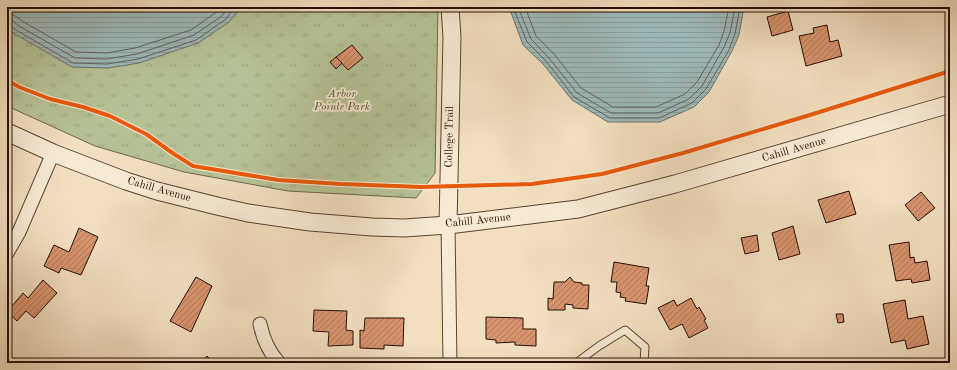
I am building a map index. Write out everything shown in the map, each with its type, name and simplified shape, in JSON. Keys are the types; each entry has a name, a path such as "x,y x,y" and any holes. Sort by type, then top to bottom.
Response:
{"street":[{"name":"College Trail","path":"450,7 452,37 448,225 450,363"},
{"name":"Cahill Avenue","path":"7,132 98,171 157,191 217,206 248,213 310,222 404,228 448,225 578,210 675,184 950,104"},
{"path":"7,253 19,232 53,153"},
{"path":"260,324 262,336 267,347 278,363"}],"lane":[{"path":"576,363 599,346 625,330 645,347 644,363"}],"green space":[{"name":"Arbor Pointe Park","path":"7,7 438,7 435,173 416,198 288,191 184,172 95,146 7,106"}],"water":[{"path":"7,7 237,7 237,12 229,22 198,43 139,63 108,68 72,67 13,33 7,27"},
{"path":"509,7 744,7 739,35 732,51 709,92 694,107 660,122 608,122 572,100 543,64 523,45"}],"building":[{"path":"788,11 793,30 772,36 767,17"},
{"path":"827,25 830,42 838,40 842,56 806,66 799,36 814,33 813,28"},
{"path":"352,45 363,58 348,70 336,57"},
{"path":"336,57 342,63 336,69 330,62"},
{"path":"849,191 856,214 826,223 818,200"},
{"path":"921,192 935,208 918,221 905,205"},
{"path":"793,226 800,254 779,260 772,233"},
{"path":"79,228 98,237 81,275 61,268 59,273 44,266 54,245 69,252"},
{"path":"757,235 759,251 745,254 741,238"},
{"path":"909,242 910,258 914,257 915,263 927,261 930,280 912,283 911,279 896,281 889,245"},
{"path":"614,262 649,268 646,286 649,286 646,304 625,301 626,298 620,297 621,293 616,292 617,282 611,282"},
{"path":"196,277 212,286 191,332 170,321"},
{"path":"570,277 574,282 582,283 582,285 589,285 588,309 573,308 573,305 565,304 565,310 548,310 548,298 553,299 554,282 565,282"},
{"path":"43,280 57,293 34,318 26,311 17,321 7,312 23,293 28,298"},
{"path":"691,298 697,309 699,307 706,319 704,320 708,328 689,338 682,324 670,330 658,308 674,300 677,306"},
{"path":"905,300 908,319 923,316 929,344 907,349 905,340 891,343 883,304"},
{"path":"314,310 347,311 346,330 353,331 353,345 328,346 329,332 313,331"},
{"path":"836,314 843,314 844,322 838,323"},
{"path":"486,317 523,318 523,329 536,329 536,346 515,345 515,342 496,343 496,340 486,339"},
{"path":"365,318 404,318 403,346 384,345 384,349 360,348 360,330 364,331"},
{"path":"207,356 214,363 201,363"},
{"path":"691,359 710,361 710,363 690,363"},
{"path":"923,359 924,363 908,363"}],"cycle path":[{"path":"7,80 19,87 50,99 83,107 110,116 146,134 193,166 278,180 422,187 532,184 602,174 683,153 950,71"}]}
